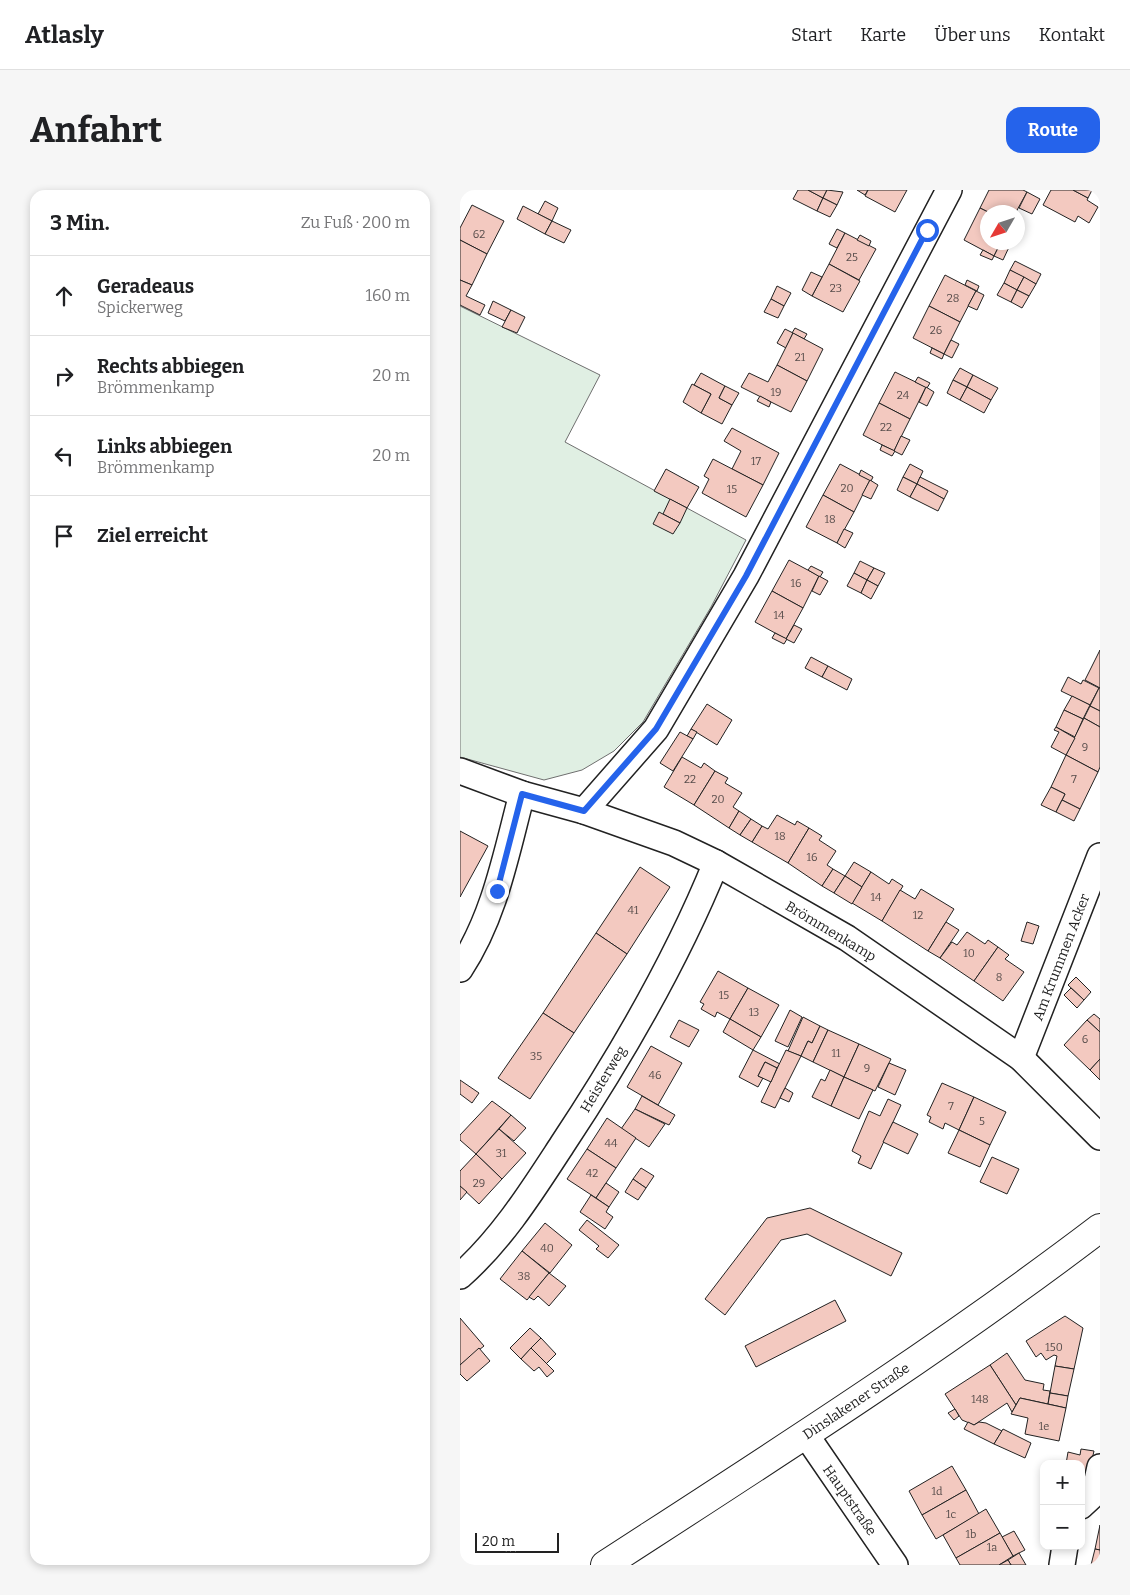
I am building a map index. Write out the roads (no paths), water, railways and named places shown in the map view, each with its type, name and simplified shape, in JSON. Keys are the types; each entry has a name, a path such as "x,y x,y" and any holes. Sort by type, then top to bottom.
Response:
{"main road":[{"name":"Dinslakener Straße","path":"605,1565 806,1435 1020,1288 1100,1228"}],"street":[{"path":"584,811 656,729 746,576 949,190"},
{"name":"Brömmenkamp","path":"460,771 522,794 584,811 674,843 716,863 847,938 1021,1058 1100,1137"},
{"path":"460,969 473,949 497,891 522,794"},
{"name":"Am Krummen Acker","path":"1021,1058 1100,856"},
{"name":"Heisterweg","path":"460,1276 521,1208 599,1090 694,918 716,863"},
{"name":"Hauptstraße","path":"806,1435 895,1565"},
{"path":"1082,1505 1094,1494 1100,1467"},
{"path":"1062,1565 1064,1550"}]}
